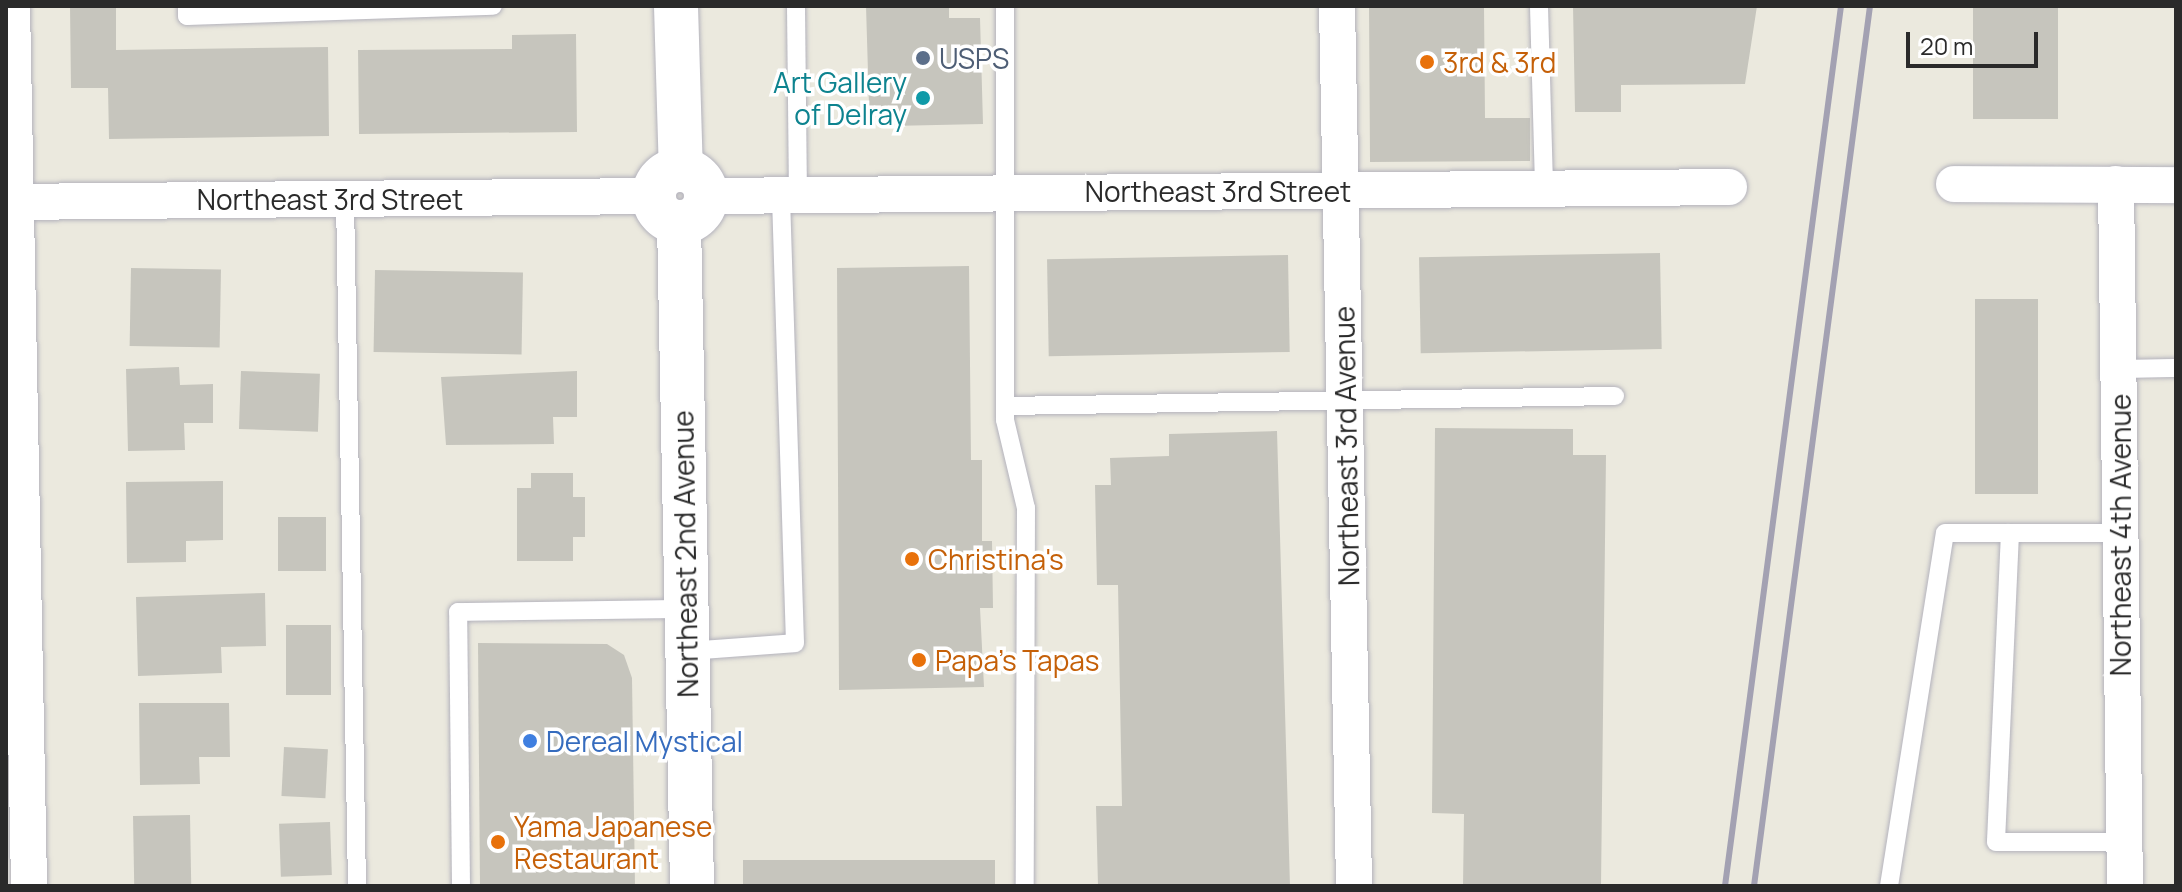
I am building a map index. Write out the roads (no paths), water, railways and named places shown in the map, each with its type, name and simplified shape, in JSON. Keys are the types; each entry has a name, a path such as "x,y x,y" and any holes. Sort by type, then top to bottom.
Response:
{"street":[{"path":"12,6 11,202 29,886"},
{"name":"Northeast 2nd Avenue","path":"676,6 692,886"},
{"name":"Northeast 3rd Avenue","path":"1337,6 1354,886"},
{"path":"1954,184 2176,185"},
{"name":"Northeast 4th Avenue","path":"2116,184 2122,842 2125,886"},
{"name":"Northeast 3rd Street","path":"11,202 1729,187"}],"lane":[{"path":"461,886 458,612 687,630 795,643 790,196 796,6"},
{"path":"1005,6 1009,193 1005,406 1026,508 1025,886"},
{"path":"1539,6 1544,188"},
{"path":"187,11 493,7"},
{"path":"345,199 357,886"},
{"path":"2118,369 2176,368"},
{"path":"1005,406 1615,396"},
{"path":"1889,886 1945,533 2120,533"},
{"path":"2010,533 1996,842 2122,842"}],"railway":[{"path":"1725,886 1841,6"},
{"path":"1754,886 1870,6"}],"place":[{"name":"USPS","path":"923,58"},
{"name":"3rd & 3rd","path":"1427,62"},
{"name":"Art Gallery of Delray","path":"923,98"},
{"name":"Christina's","path":"912,559"},
{"name":"Papa's Tapas","path":"919,660"},
{"name":"Dereal Mystical","path":"530,741"},
{"name":"Yama Japanese Restaurant","path":"498,842"}]}
